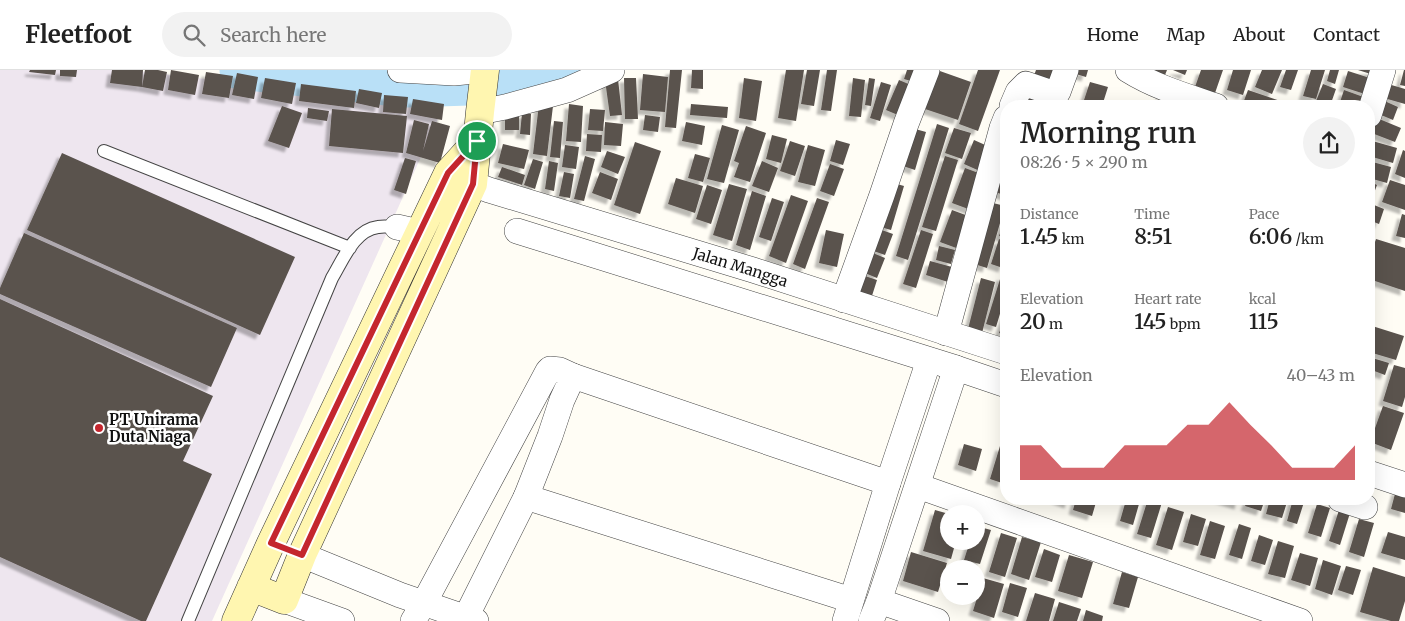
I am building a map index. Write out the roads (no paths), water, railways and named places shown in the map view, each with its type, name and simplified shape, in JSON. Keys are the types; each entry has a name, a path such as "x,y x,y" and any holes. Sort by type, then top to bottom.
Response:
{"street":[{"path":"400,70 454,73 483,84 505,107 567,90 612,70"},
{"path":"844,300 927,70"},
{"path":"1015,100 1018,92 1026,84 1056,94 1066,70"},
{"path":"1128,70 1142,79 1154,96 1176,93 1198,100"},
{"path":"1374,100 1383,70"},
{"path":"284,600 302,555 473,184 483,84"},
{"path":"946,333 1000,135"},
{"path":"236,621 408,230 448,173 477,141"},
{"name":"Jalan Mangga","path":"473,184 753,270 1000,350"},
{"path":"516,231 1000,383"},
{"path":"526,497 848,610 929,360"},
{"path":"937,621 875,611 956,368"},
{"path":"419,612 550,369 560,370 888,483"},
{"path":"271,543 302,555 419,612 469,620 526,497 562,400 573,376"},
{"path":"1375,474 1403,478"},
{"path":"918,486 1300,621"},
{"path":"1359,505 1365,507"},
{"path":"251,587 342,621"}],"lane":[{"path":"104,151 350,248"},
{"path":"188,621 332,278 355,240 369,229 378,226 408,230"}],"waterway":[{"path":"239,70 406,88 531,84 573,70"}],"place":[{"name":"PT Unirama Duta Niaga","path":"99,428"}]}
